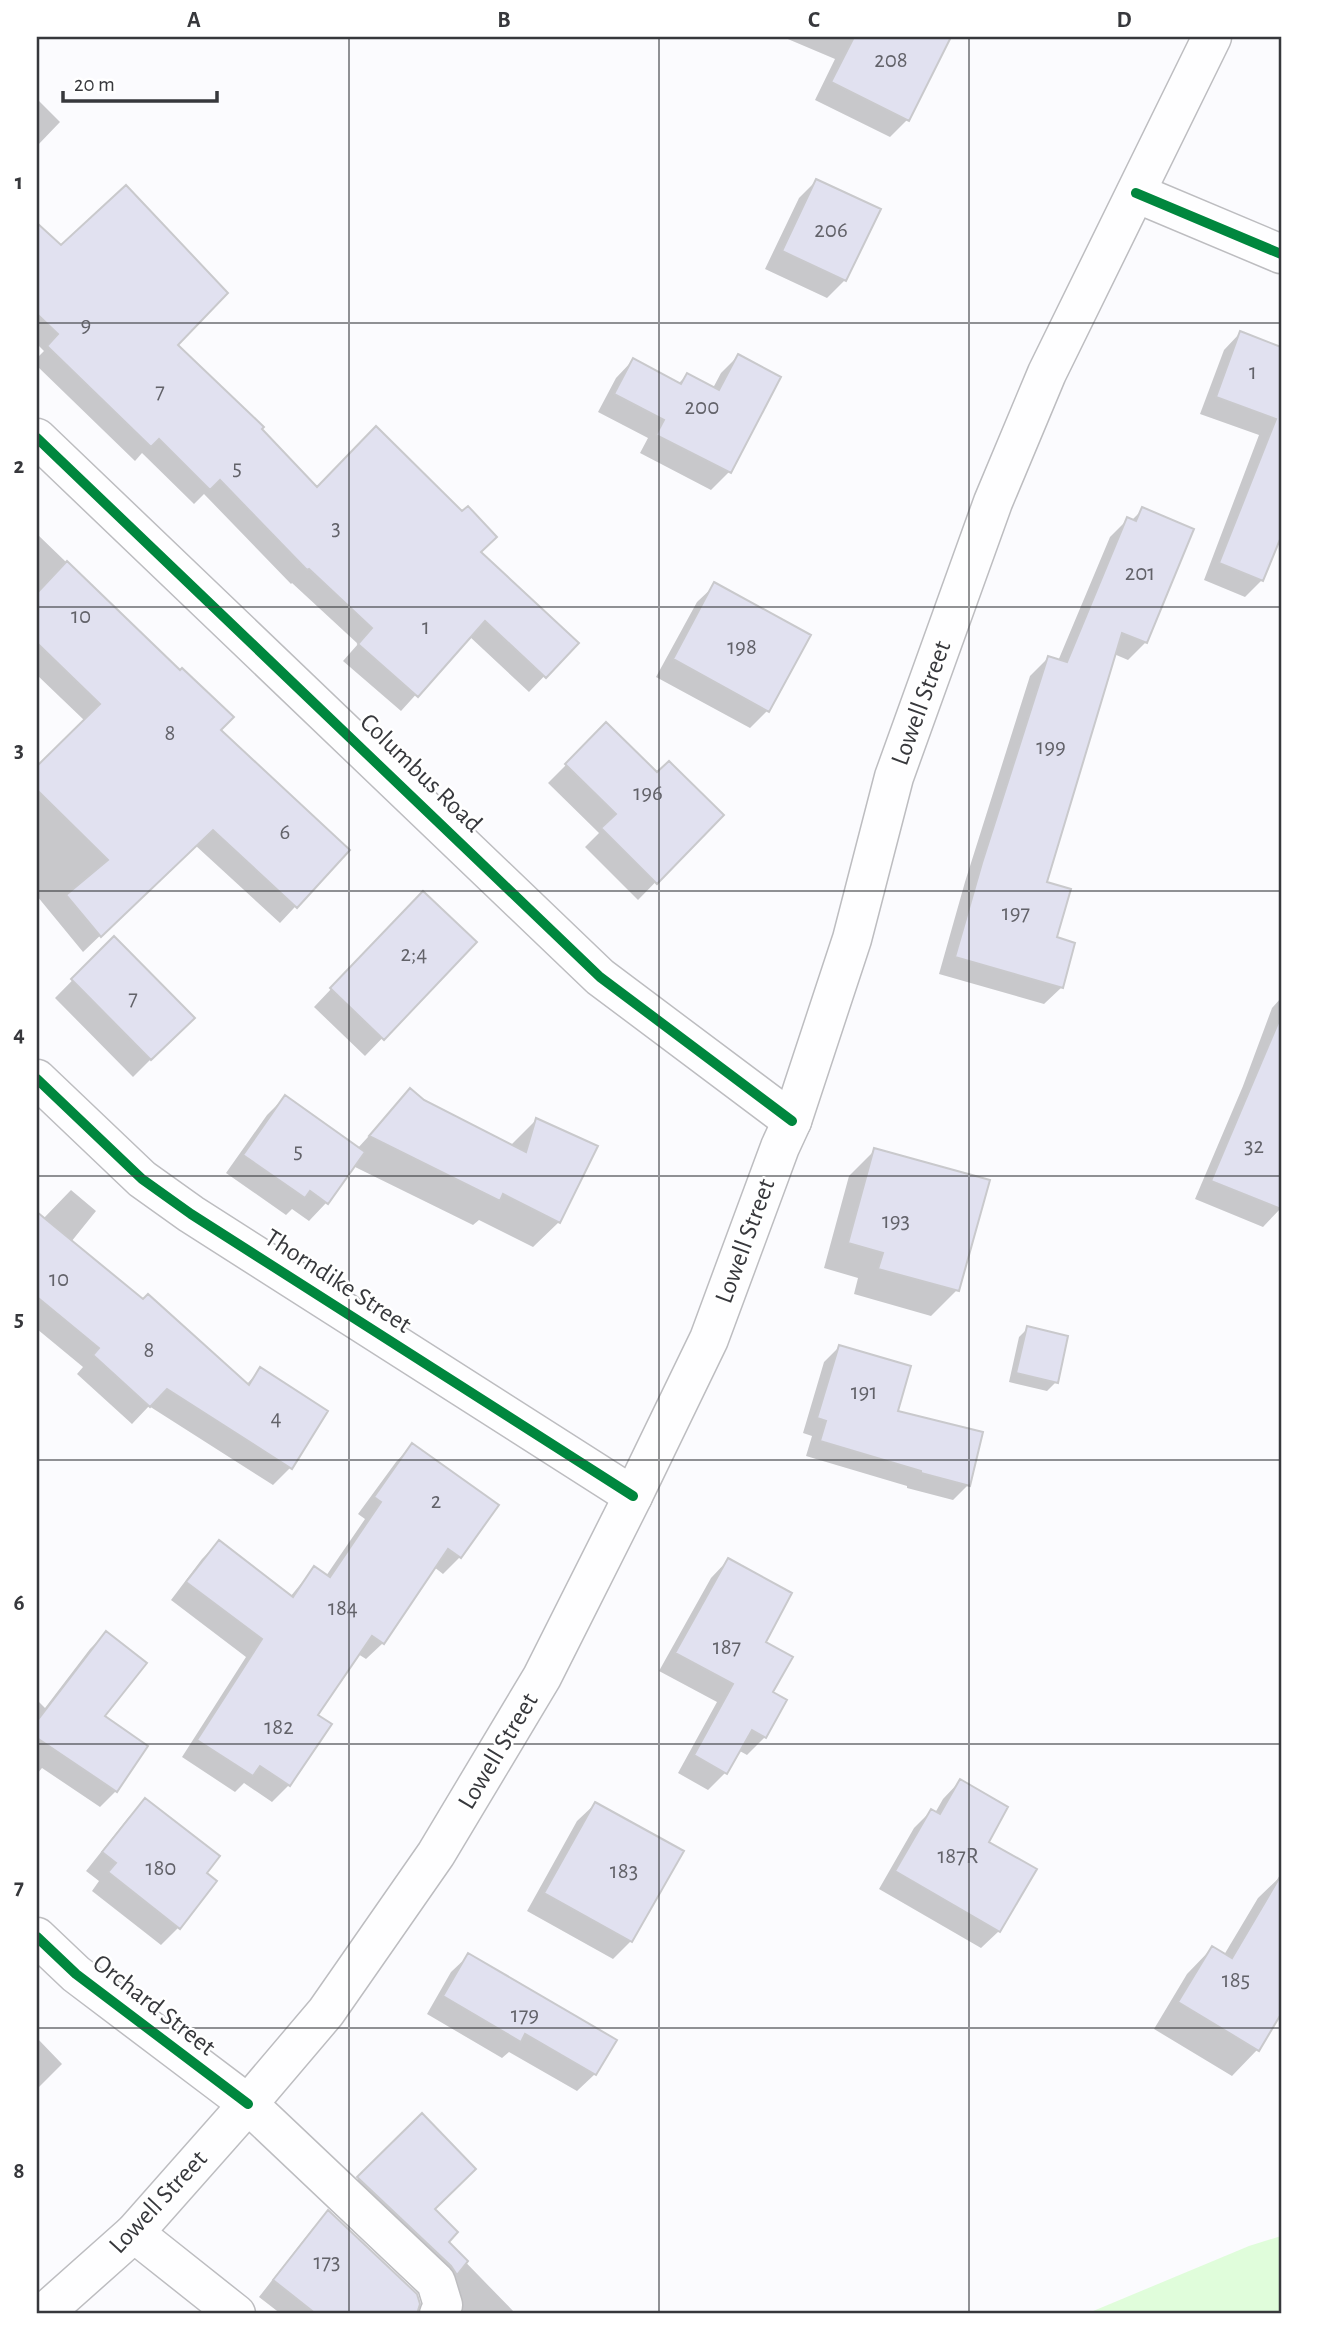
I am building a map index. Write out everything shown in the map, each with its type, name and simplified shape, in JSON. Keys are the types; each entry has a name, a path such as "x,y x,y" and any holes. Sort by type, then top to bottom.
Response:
{"main road":[{"name":"Lowell Street","path":"43,2314 134,2233 326,2012 436,1854 542,1676 709,1339 792,1121 852,939 894,777 993,502 1047,373 1212,37"},
{"path":"1136,193 1281,254"},
{"name":"Columbus Road","path":"37,438 600,977 792,1121"},
{"name":"Thorndike Street","path":"37,1079 142,1180 633,1496"},
{"name":"Orchard Street","path":"37,1937 76,1974 248,2104 436,2282 443,2305 439,2314"},
{"path":"134,2233 236,2314"}],"green space":[{"path":"1281,2236 1281,2314 1086,2314 1249,2246"}],"building":[{"path":"854,37 951,37 909,121 831,82"},
{"path":"816,179 881,209 846,281 782,251"},
{"path":"126,185 228,293 178,345 264,427 262,429 317,487 376,426 462,511 468,506 497,537 481,552 579,643 546,678 485,621 418,697 358,644 372,628 307,570 220,480 210,490 159,439 151,447 47,346 58,334 37,314 37,223 61,245"},
{"path":"1240,331 1281,347 1281,537 1263,581 1219,563 1276,419 1216,397"},
{"path":"738,354 781,377 731,473 656,435 664,420 614,394 633,358 681,384 687,373 719,390"},
{"path":"1142,507 1194,529 1147,643 1122,633 1047,882 1071,889 1057,937 1075,943 1063,988 955,957 1048,656 1067,662 1127,517 1136,521"},
{"path":"67,561 180,670 182,668 234,717 221,730 350,850 297,908 213,830 101,937 66,895 108,860 37,790 37,766 100,704 37,643 37,593"},
{"path":"714,582 811,635 769,712 673,659"},
{"path":"606,722 657,772 669,761 724,815 657,884 601,828 616,814 565,764"},
{"path":"423,891 477,942 384,1040 330,988"},
{"path":"114,936 195,1018 151,1060 71,979"},
{"path":"1281,1016 1281,1209 1211,1181"},
{"path":"410,1088 424,1100 526,1152 536,1118 598,1146 560,1223 503,1194 500,1201 369,1136"},
{"path":"285,1095 365,1152 328,1204 310,1191 305,1198 243,1155"},
{"path":"874,1148 990,1180 959,1291 878,1269 883,1253 848,1243"},
{"path":"37,1212 143,1299 148,1294 249,1385 260,1367 328,1411 292,1469 167,1389 150,1407 93,1355 99,1348 37,1297"},
{"path":"1027,1326 1068,1336 1058,1383 1016,1373"},
{"path":"839,1345 911,1366 898,1411 983,1432 970,1486 820,1441 826,1421 817,1418"},
{"path":"412,1443 499,1505 461,1558 448,1549 384,1644 372,1636 318,1715 332,1724 290,1786 260,1766 253,1776 197,1740 262,1639 186,1582 219,1540 293,1597 314,1566 330,1577 381,1502 374,1497"},
{"path":"728,1558 792,1593 766,1642 793,1657 773,1692 787,1700 766,1738 752,1730 727,1774 694,1755 733,1684 675,1653"},
{"path":"106,1631 147,1663 105,1716 148,1746 117,1792 37,1738 37,1721"},
{"path":"960,1779 1008,1807 989,1842 1037,1869 1000,1932 895,1871 931,1809 940,1814"},
{"path":"145,1798 220,1856 207,1873 217,1881 180,1929 108,1872 116,1863 102,1852"},
{"path":"595,1802 684,1851 632,1942 544,1893"},
{"path":"1281,1875 1281,2014 1259,2051 1178,2002 1212,1946 1232,1958"},
{"path":"468,1953 617,2040 596,2075 525,2034 521,2042 443,1996"},
{"path":"422,2113 476,2169 435,2209 458,2232 449,2242 468,2261 457,2275 451,2266 357,2177"},
{"path":"328,2210 417,2294 420,2304 417,2314 316,2314 273,2280"}],"cycle path":[{"path":"1136,193 1281,254"},
{"path":"37,438 600,977 792,1121"},
{"path":"37,1079 142,1179 191,1214 633,1496"},
{"path":"37,1937 76,1974 248,2104"}]}
